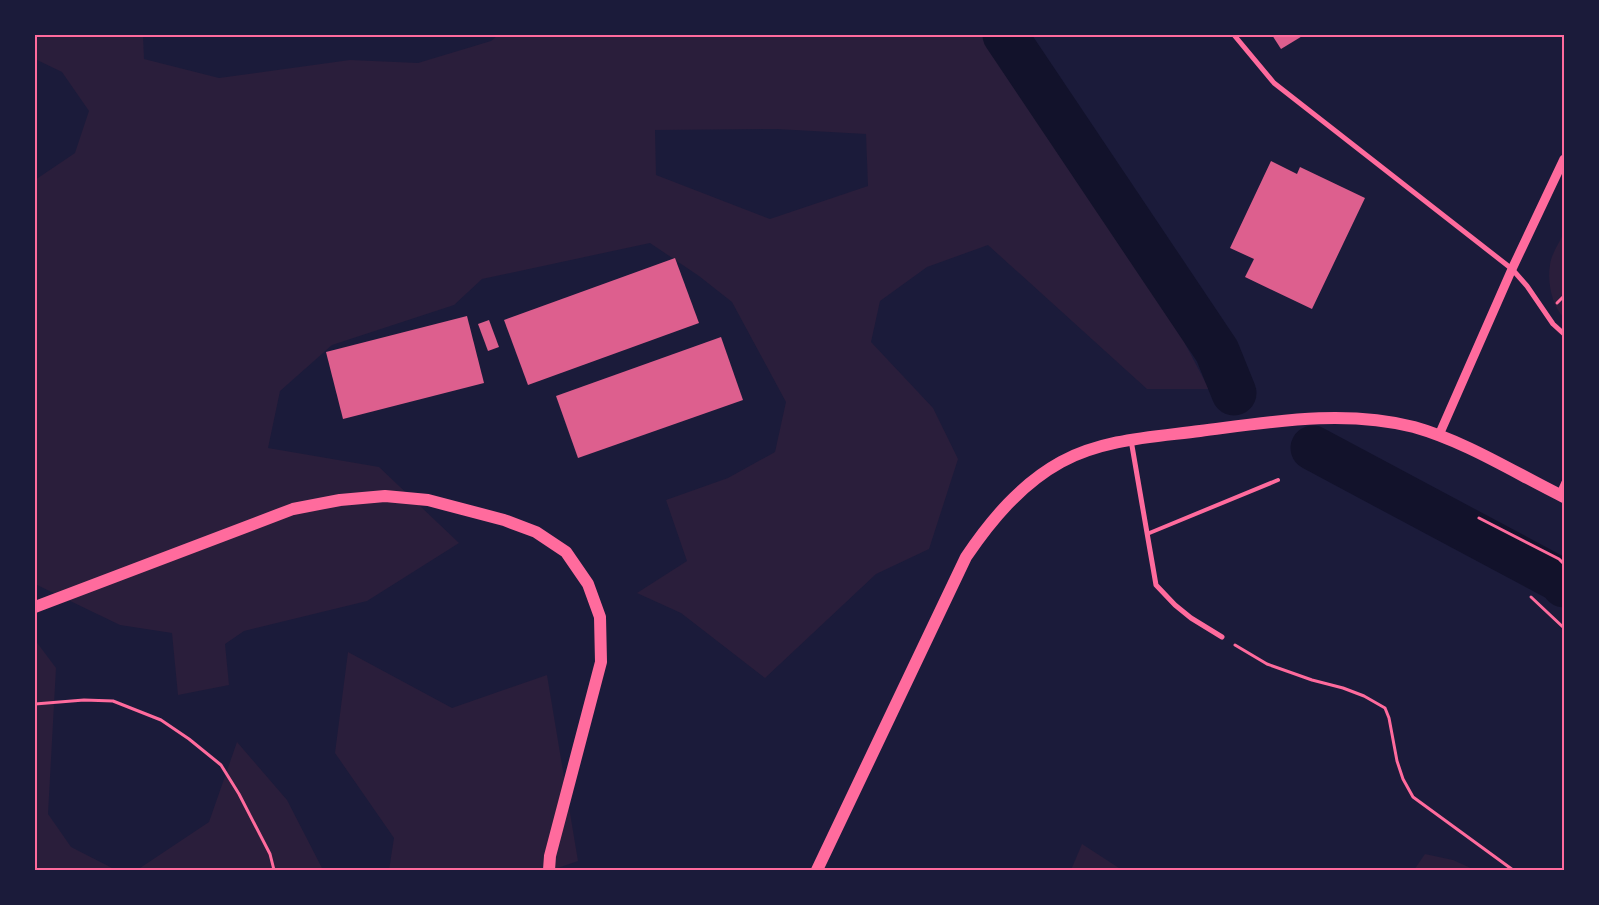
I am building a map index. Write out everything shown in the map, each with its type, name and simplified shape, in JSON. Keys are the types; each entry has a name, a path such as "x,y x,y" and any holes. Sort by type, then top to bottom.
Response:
{"main road":[{"path":"818,870 966,557 982,533 1004,506 1031,482 1061,462 1096,448 1131,439 1294,420 1338,417 1375,420 1413,427 1439,435 1561,496"},
{"path":"35,607 293,509 340,500 385,496 428,500 504,520 536,532 566,552 588,584 600,617 601,662 550,856 549,870"}],"street":[{"path":"1234,35 1274,83 1512,269 1527,286 1553,324 1564,334"},
{"path":"1439,435 1512,269 1564,159"},
{"path":"1131,439 1156,585 1175,605 1191,618 1222,638"},
{"path":"1561,496 1564,482"}],"lane":[{"path":"1147,534 1278,480"}],"path":[{"path":"1479,518 1559,559 1564,564"},
{"path":"1531,597 1564,628"},
{"path":"1222,638 1267,664 1312,680 1343,688 1364,696 1385,708 1389,718 1402,779 1413,797 1513,870"},
{"path":"35,704 84,700 113,702 161,720 189,739 221,765 239,794 270,854 274,870"}],"shaded area":[{"path":"35,35 143,35 144,59 219,78 350,60 418,63 491,41 498,35 1022,35 1209,389 1147,389 988,245 927,267 880,301 871,342 933,408 958,459 929,549 876,574 765,678 681,613 637,593 687,561 666,500 728,478 775,452 786,402 732,302 699,276 650,243 482,279 454,305 332,345 280,391 268,448 379,467 459,543 367,601 244,631 225,644 229,685 178,695 172,633 120,625 35,584 35,180 75,153 89,111 62,72 35,59","holes":["777,129 866,134 868,186 770,219 656,175 655,130"]},
{"path":"1564,232 1564,318 1556,307 1551,293 1549,272 1552,257"},
{"path":"35,640 56,668 48,814 71,847 116,870 35,870"},
{"path":"348,652 452,708 547,675 578,861 552,870 389,870 394,838 335,753"},
{"path":"237,742 287,800 323,870 137,870 209,822"},
{"path":"1082,844 1122,870 1071,870"},
{"path":"1425,854 1453,860 1475,870 1414,870"}],"building":[{"path":"1272,35 1304,35 1281,49"},
{"path":"1271,161 1297,174 1300,167 1365,198 1312,309 1245,277 1254,259 1230,248"},
{"path":"675,258 699,323 528,385 504,320"},
{"path":"467,316 484,383 343,419 326,352"},
{"path":"489,320 499,347 488,351 478,324"},
{"path":"721,337 743,400 578,458 556,396"}],"waterway":[{"path":"1005,35 1217,351 1234,393"},
{"path":"1313,448 1560,580 1564,585"}]}
